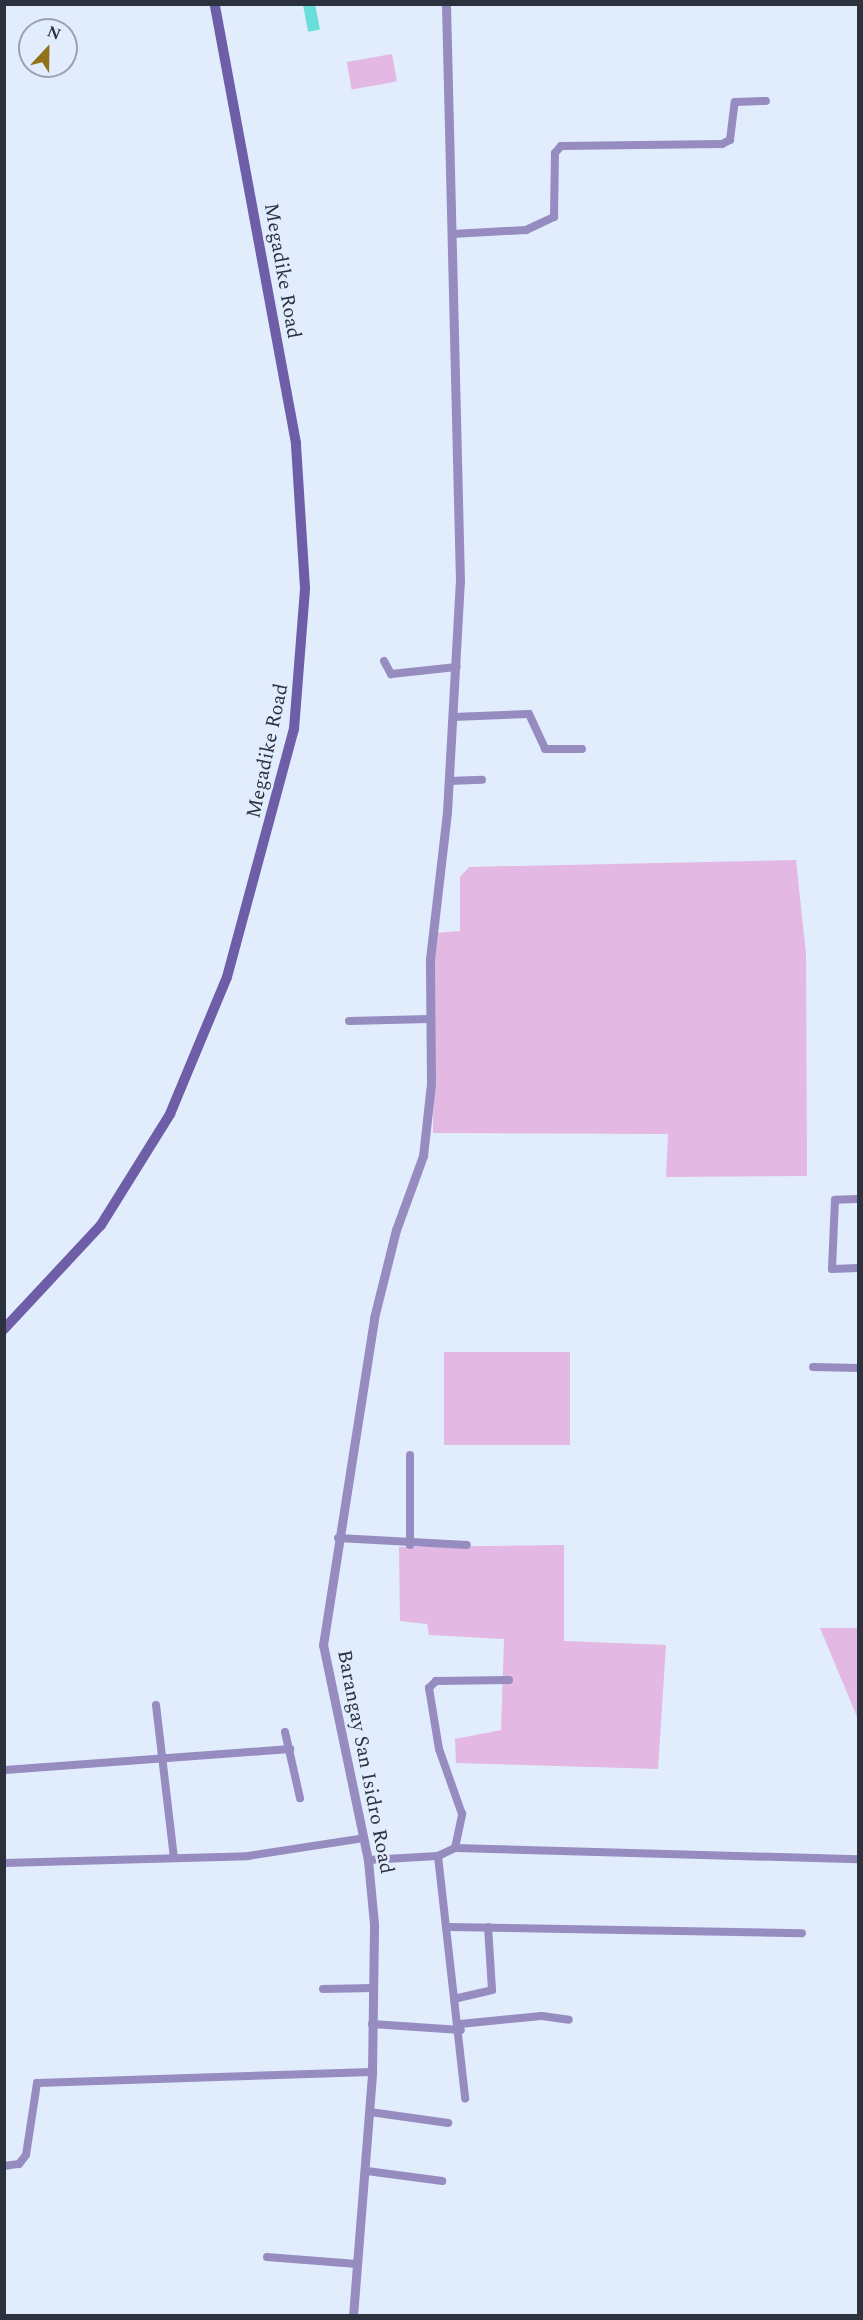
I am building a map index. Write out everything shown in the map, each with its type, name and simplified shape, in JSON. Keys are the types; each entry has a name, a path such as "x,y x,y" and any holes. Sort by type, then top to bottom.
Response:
{"main road":[{"name":"Megadike Road","path":"4,1329 101,1225 170,1114 227,977 294,729 305,588 297,453 215,4"}],"street":[{"name":"Barangay San Isidro Road","path":"353,2316 367,2171 372,2072 373,1988 368,1860 324,1663 338,1538 375,1318 396,1230 423,1156 431,1083 429,1019 433,911 449,780 457,667 453,234 446,4"},
{"path":"453,234 526,230 554,217 555,153 561,146 722,144 730,140 735,102 766,101"},
{"path":"384,662 391,674 457,667"},
{"path":"453,717 530,714 545,749 582,749"},
{"path":"449,780 482,780"},
{"path":"349,1022 429,1019"},
{"path":"858,1199 835,1200 832,1269 858,1268"},
{"path":"813,1367 858,1368"},
{"path":"410,1455 410,1545"},
{"path":"338,1538 410,1545 467,1545"},
{"path":"455,1848 462,1814 439,1749 429,1688 436,1681 509,1680"},
{"path":"156,1705 174,1858"},
{"path":"285,1732 300,1798"},
{"path":"5,1770 290,1749"},
{"path":"4,1863 276,1854 364,1838"},
{"path":"368,1860 438,1856 455,1848 858,1859"},
{"path":"438,1856 458,1998 465,2098"},
{"path":"448,1927 802,1933"},
{"path":"458,1998 493,1989 488,1927"},
{"path":"323,1989 373,1988"},
{"path":"372,2024 460,2027 542,2016 569,2020"},
{"path":"4,2166 19,2164 26,2155 37,2083 372,2072"},
{"path":"370,2112 448,2123"},
{"path":"367,2171 441,2181"},
{"path":"267,2257 357,2264"}],"shaded area":[{"path":"315,4 320,30 308,32 303,6"},
{"path":"392,54 397,82 352,90 347,62"},
{"path":"796,860 806,954 807,1176 666,1177 668,1134 433,1133 435,933 460,931 460,877 469,867"},
{"path":"444,1352 570,1352 570,1445 444,1445"},
{"path":"564,1545 564,1641 666,1645 658,1769 456,1763 455,1739 501,1730 504,1639 429,1635 427,1624 400,1621 399,1547"},
{"path":"820,1628 858,1628 858,1719"}]}
